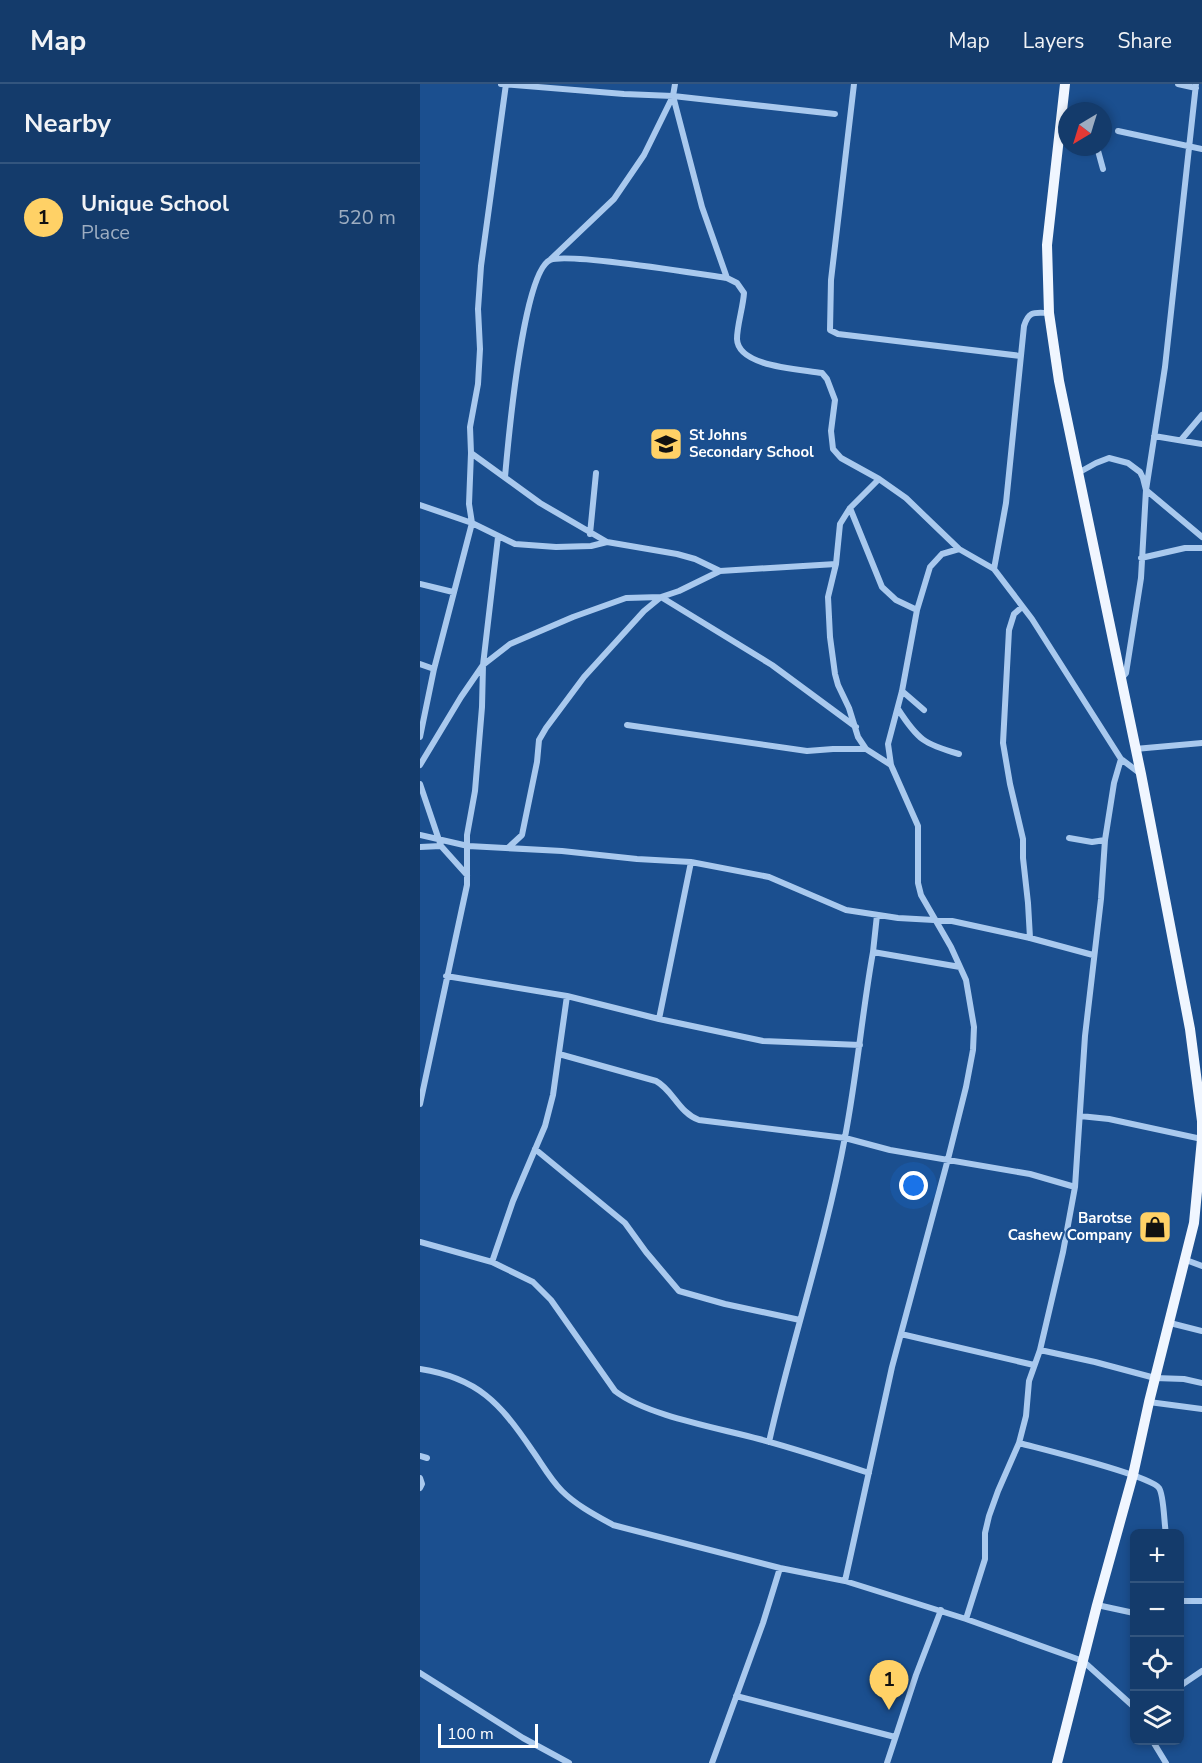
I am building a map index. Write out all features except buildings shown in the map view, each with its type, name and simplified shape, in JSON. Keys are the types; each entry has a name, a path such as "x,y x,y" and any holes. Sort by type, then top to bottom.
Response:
{"main road":[{"path":"1065,84 1065,102"},
{"path":"1057,1763 1133,1475 1149,1402 1186,1260 1200,1191 1202,1139 1191,1029 1141,774 1059,381 1049,313 1047,245 1059,156"}],"street":[{"path":"501,84 673,96 835,114"},
{"path":"420,737 434,669 472,523 469,504 470,427 480,349 478,309 481,266 506,84"},
{"path":"505,477 510,418 521,346 533,286 541,267 614,199 644,155 673,96 675,84"},
{"path":"854,84 831,280 829,326 831,330 838,334 1021,356"},
{"path":"1121,680 1126,673 1141,578 1146,490 1173,302 1196,86 1178,84"},
{"path":"673,96 702,207 727,278"},
{"path":"1118,131 1202,148"},
{"path":"1099,156 1103,169"},
{"path":"551,259 585,259 727,278 737,283 744,293 737,338 739,348 754,361 822,373 827,379 835,400 831,431 833,449 840,458 879,479 906,498 959,549 994,569 1032,619 1121,759 1141,774"},
{"path":"994,569 1006,503 1024,326 1027,316 1032,313 1049,313"},
{"path":"1181,440 1202,415"},
{"path":"1154,436 1202,444"},
{"path":"471,453 590,534 607,542 695,559 720,572"},
{"path":"1078,473 1103,459 1109,458 1128,463 1140,472 1146,490 1202,537"},
{"path":"590,534 596,473"},
{"path":"879,479 850,508 840,524 836,564 828,597 835,674 858,737 866,749 891,765"},
{"path":"420,505 472,523 515,544 556,548 591,546 607,542"},
{"path":"850,508 882,587 896,600 916,610"},
{"path":"420,1104 467,885 467,835 475,791 483,665 498,537"},
{"path":"1141,558 1185,548 1202,548"},
{"path":"845,1581 892,1367 948,1159 973,1050 974,1027 966,980 921,895 918,883 918,826 891,765 888,744 902,691 916,610 930,567 942,554 959,549"},
{"path":"420,765 483,665 510,644 573,617 626,598 661,597 720,572 836,564"},
{"path":"420,584 453,592"},
{"path":"661,597 772,665 856,727"},
{"path":"508,847 522,835 537,762 539,740 546,728 606,650 661,597"},
{"path":"1022,607 1014,614 1009,630 1003,743 1023,839 1030,938"},
{"path":"420,664 434,669"},
{"path":"902,691 924,710"},
{"path":"898,710 911,730 924,742 959,754"},
{"path":"627,725 807,751 866,749"},
{"path":"1135,749 1202,743"},
{"path":"966,1619 985,1559 985,1533 989,1516 1019,1443 1026,1416 1029,1381 1040,1350 1063,1252 1074,1187 1105,840 1114,783 1121,759"},
{"path":"420,784 441,846 467,876"},
{"path":"420,835 468,846 508,847 691,862 769,877 836,906 877,915 952,921 1093,955"},
{"path":"1069,838 1092,842 1105,840"},
{"path":"420,847 441,846"},
{"path":"659,1019 691,862"},
{"path":"769,1442 845,1137 877,915"},
{"path":"873,952 960,967"},
{"path":"446,976 567,996 659,1019 763,1041 860,1045"},
{"path":"492,1262 509,1212 545,1126 560,1054 567,996"},
{"path":"560,1054 656,1081 683,1109 699,1120 845,1137 890,1150 1030,1174 1074,1187"},
{"path":"1080,1116 1109,1119 1202,1139"},
{"path":"535,1149 625,1223 646,1252 680,1291 725,1304 800,1320"},
{"path":"420,1242 492,1262 532,1282 551,1300 615,1391 626,1400 656,1411 769,1442 869,1473"},
{"path":"1186,1260 1202,1266"},
{"path":"1170,1323 1202,1330"},
{"path":"901,1334 1034,1365"},
{"path":"1040,1350 1155,1378 1184,1379 1202,1383"},
{"path":"420,1369 464,1380 482,1390 500,1407 564,1493 591,1513 613,1525 780,1568 845,1581 941,1610 1083,1661 1130,1703"},
{"path":"1149,1402 1202,1409"},
{"path":"1019,1443 1133,1475 1156,1485 1160,1490 1165,1529"},
{"path":"420,1478 422,1484 420,1488"},
{"path":"712,1763 780,1568"},
{"path":"1184,1601 1202,1601"},
{"path":"1097,1605 1130,1612"},
{"path":"887,1763 916,1675 941,1610"},
{"path":"1184,1683 1202,1671"},
{"path":"420,1673 523,1738 569,1763"},
{"path":"736,1696 895,1737"},
{"path":"1155,1745 1166,1763"}],"place":[{"name":"St Johns Secondary School","path":"666,444"},
{"name":"Barotse Cashew Company","path":"1155,1227"},
{"name":"Unique School","path":"889,1710"}]}
